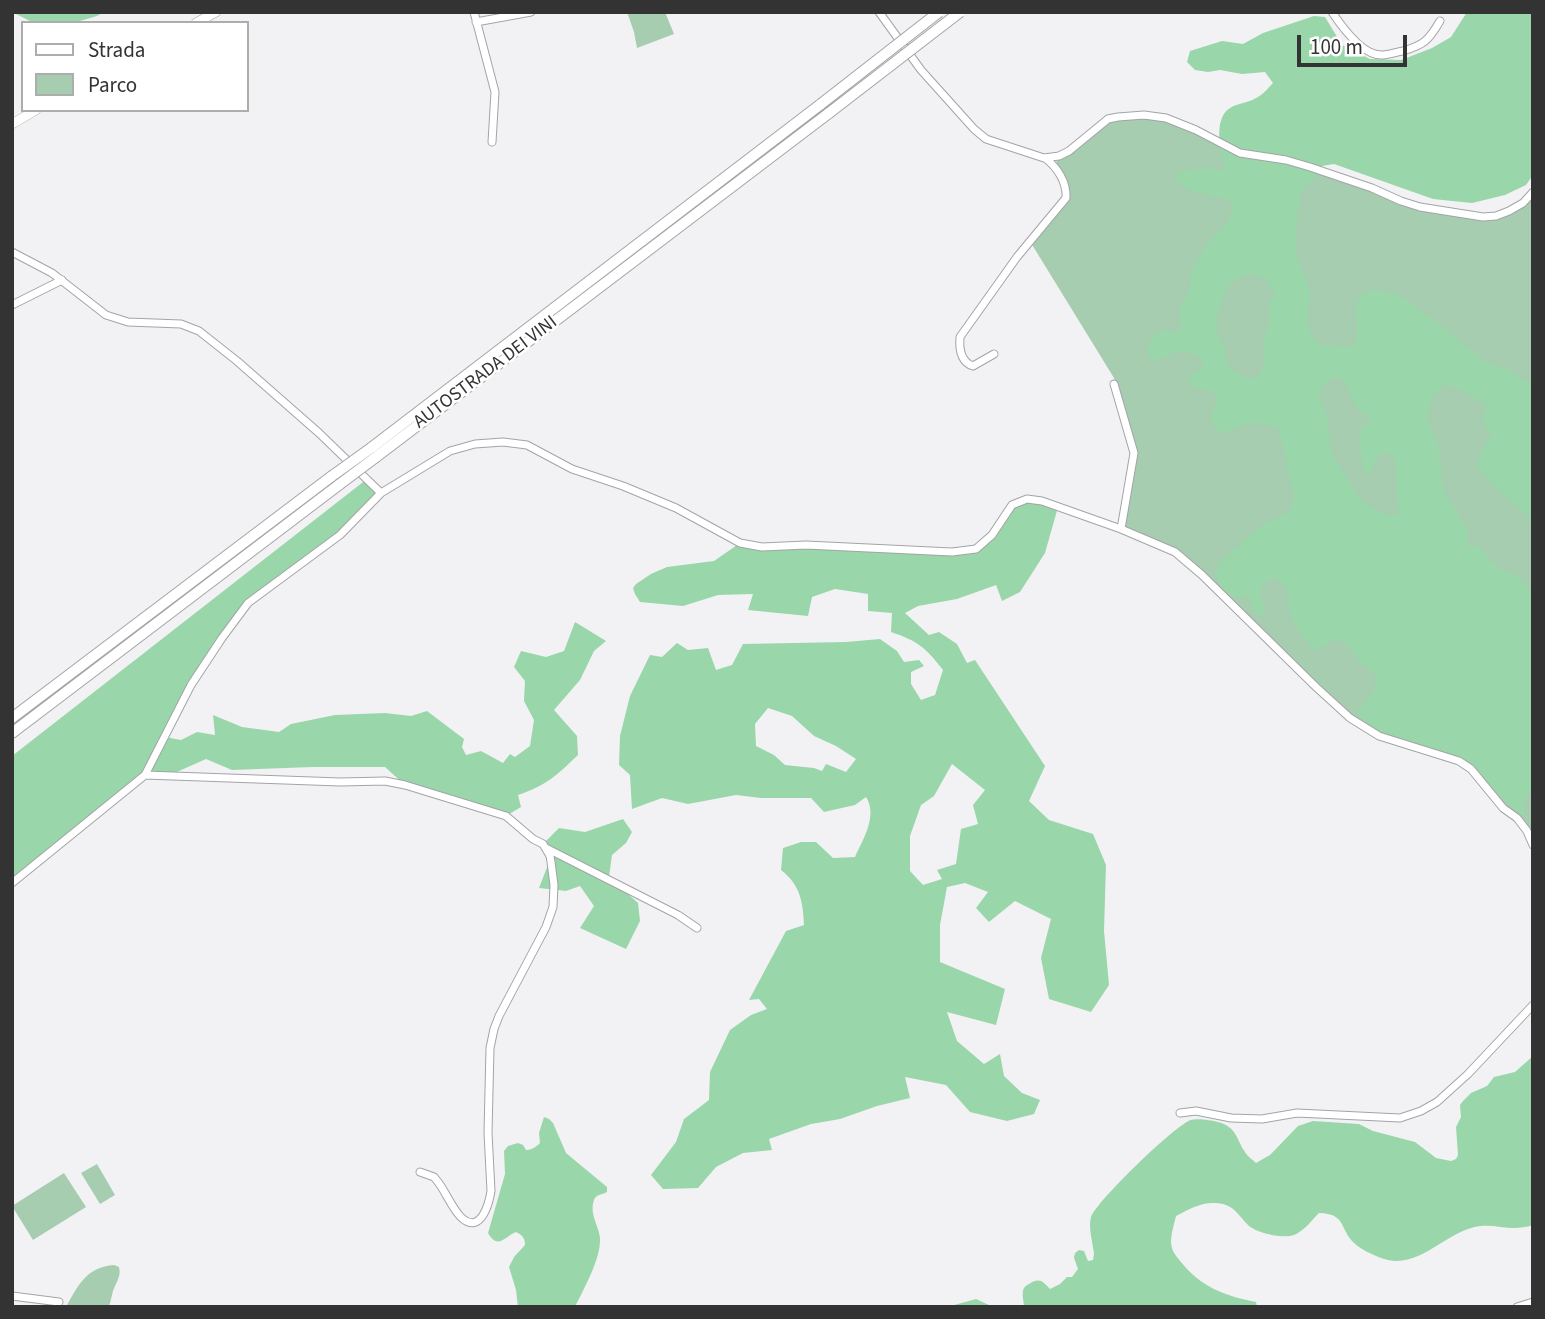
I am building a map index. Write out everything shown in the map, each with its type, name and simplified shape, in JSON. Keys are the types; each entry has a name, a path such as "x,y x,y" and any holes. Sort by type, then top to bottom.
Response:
{"highway":[{"name":"AUTOSTRADA DEI VINI","path":"374,452 939,12"},
{"name":"AUTOSTRADA DEI VINI","path":"12,718 374,452 829,113 960,12"},
{"name":"AUTOSTRADA DEI VINI","path":"12,733 336,480"}],"main road":[{"path":"200,21 216,12"},
{"path":"12,124 33,112"}],"street":[{"path":"474,12 495,92 492,142"},
{"path":"476,22 531,12"},
{"path":"879,12 921,70 974,130 986,139 1044,158 1054,165 1067,191 1066,198 1017,257 960,337 962,356 969,366 994,354"},
{"path":"1332,12 1360,46 1377,55 1424,44 1440,21"},
{"path":"1044,158 1059,156 1108,120 1144,115 1166,118 1240,153 1286,160 1310,167 1420,207 1483,217 1496,216 1523,203 1533,192"},
{"path":"12,252 52,272 106,315 128,322 181,324 200,331 320,433 381,493"},
{"path":"12,305 62,280"},
{"path":"1114,384 1134,453 1121,529"},
{"path":"12,883 145,775 191,685 248,603 340,535 381,493 450,452 475,444 503,442 527,445 572,469 676,508 740,543 762,547 806,545 952,552 976,549 992,535 1012,505 1027,499 1042,501 1121,529 1175,552 1350,718 1379,736 1460,761 1471,769 1503,808 1522,824 1533,845"},
{"path":"145,775 385,781 506,816 543,844 550,856 553,907 547,927 499,1016 490,1048 488,1132 491,1191 488,1208 477,1222 471,1223 463,1219 439,1182 420,1172"},
{"path":"545,848 678,915 697,928"},
{"path":"1180,1112 1196,1111 1231,1118 1262,1119 1297,1113 1400,1118 1410,1115 1437,1102 1533,1005"},
{"path":"12,1296 59,1302"},
{"path":"1517,1307 1533,1302"}],"green space":[{"path":"12,12 104,12 80,21 30,21"},
{"path":"627,12 665,12 674,34 637,48"},
{"path":"1467,12 1533,12 1533,175 1526,185 1505,195 1472,203 1433,199 1334,164 1322,166 1317,176 1301,191 1295,234 1297,256 1310,291 1309,329 1321,346 1349,347 1357,342 1359,299 1370,291 1382,291 1399,295 1486,362 1507,369 1526,382 1533,382 1533,523 1485,476 1478,465 1491,435 1484,426 1486,405 1456,387 1445,385 1432,398 1427,419 1438,446 1444,491 1467,530 1468,546 1483,548 1488,558 1503,571 1519,576 1533,595 1533,788 1524,799 1527,814 1517,814 1476,767 1465,759 1383,733 1359,717 1357,713 1375,688 1375,676 1346,644 1338,640 1333,640 1319,649 1311,646 1292,619 1286,588 1279,580 1273,578 1262,589 1265,611 1263,616 1245,596 1233,597 1224,591 1218,581 1218,565 1251,534 1291,509 1293,504 1294,492 1278,428 1252,423 1227,433 1217,430 1210,419 1218,399 1211,389 1193,387 1189,377 1203,368 1200,358 1183,351 1153,360 1149,357 1149,345 1154,335 1161,331 1180,332 1180,310 1190,289 1192,271 1211,240 1229,219 1234,206 1225,198 1192,192 1174,178 1182,170 1203,168 1226,171 1219,138 1224,113 1233,106 1259,97 1273,83 1265,72 1242,74 1220,70 1195,70 1187,62 1190,51 1222,41 1243,44 1263,33 1314,16 1325,17 1342,45 1370,59 1401,60 1451,37","holes":["1253,274 1263,277 1277,295 1270,298 1270,320 1263,346 1264,366 1259,377 1248,378 1238,374 1227,361 1225,346 1219,338 1217,319 1229,286 1241,276","1331,378 1338,378 1343,382 1355,404 1369,419 1370,422 1360,434 1366,474 1371,472 1383,453 1388,453 1396,462 1399,508 1394,517 1374,509 1360,499 1333,457 1326,415 1319,395"]},
{"path":"1118,117 1166,118 1240,153 1286,160 1401,201 1483,217 1509,211 1533,192 1533,845 1527,830 1471,769 1379,736 1350,718 1175,552 1121,529 1134,453 1114,378 1031,243 1069,192 1066,179 1056,163 1059,156 1096,128"},
{"path":"367,479 381,493 340,535 248,603 191,685 165,737 181,740 197,732 215,735 213,715 242,727 279,732 291,724 335,715 385,713 411,716 427,711 464,739 462,747 466,755 481,751 503,763 510,754 515,757 530,746 534,720 524,701 525,681 514,667 521,651 546,657 564,651 575,622 606,641 594,651 580,680 554,710 577,736 578,755 551,779 518,795 521,807 506,816 405,785 385,767 232,770 206,759 170,775 145,775 12,883 12,756"},
{"path":"1027,499 1058,507 1045,553 1020,592 1002,601 996,585 957,599 918,606 905,613 929,635 939,632 957,644 967,663 975,660 1045,766 1029,801 1049,820 1093,834 1106,865 1104,931 1109,985 1091,1012 1049,999 1041,958 1051,919 1015,901 989,922 976,908 988,892 965,883 947,887 940,925 940,962 1005,989 996,1025 947,1012 957,1041 984,1064 1000,1054 1004,1076 1022,1093 1040,1100 1034,1114 1007,1121 970,1112 946,1085 905,1077 910,1098 840,1119 811,1124 769,1139 772,1150 743,1153 716,1167 698,1188 663,1189 651,1175 676,1142 684,1119 709,1100 710,1072 730,1030 751,1015 767,1009 759,999 749,1000 786,931 804,925 799,894 781,870 783,848 801,842 816,842 833,858 855,857 868,827 870,812 866,797 855,805 824,812 811,798 736,795 688,804 662,798 632,809 630,775 619,765 620,736 630,696 650,655 662,657 677,643 688,650 708,648 716,670 732,665 743,644 880,639 897,651 904,662 919,660 924,666 911,672 911,684 921,700 935,695 943,670 921,646 891,632 892,613 868,611 868,594 835,589 812,597 808,616 748,610 753,594 718,595 683,606 640,602 633,588 651,574 667,567 714,561 740,543 976,549 1012,505","holes":["768,708 792,716 814,736 856,759 846,772 826,764 822,771 785,765 774,755 756,746 755,724","952,764 985,790 973,805 978,824 961,829 956,864 937,870 942,879 923,885 910,871 910,836 921,805 934,796"]},
{"path":"623,819 632,832 626,843 612,855 609,877 638,903 640,921 626,949 580,928 594,906 580,886 566,891 539,888 551,857 543,844 559,828 585,832"},
{"path":"1533,1056 1533,1225 1518,1228 1480,1226 1467,1229 1420,1255 1395,1261 1381,1258 1359,1247 1341,1222 1328,1214 1319,1213 1294,1235 1277,1236 1252,1228 1227,1205 1204,1204 1176,1216 1171,1240 1173,1252 1189,1271 1205,1284 1234,1297 1256,1302 1257,1307 1024,1307 1023,1292 1026,1286 1038,1280 1050,1289 1067,1277 1072,1277 1078,1269 1074,1258 1079,1250 1084,1251 1088,1261 1093,1260 1090,1221 1096,1209 1154,1148 1191,1120 1212,1121 1229,1127 1256,1163 1270,1155 1298,1126 1313,1121 1359,1124 1373,1131 1415,1142 1436,1158 1451,1161 1458,1155 1456,1127 1461,1117 1460,1105 1463,1101 1471,1093 1487,1086 1494,1077 1515,1072"},
{"path":"544,1117 553,1123 566,1153 607,1187 607,1192 594,1200 593,1210 600,1246 575,1307 518,1307 509,1267 525,1245 524,1239 516,1232 501,1241 495,1241 488,1233 505,1174 504,1151 508,1146 518,1143 526,1150 537,1146 540,1143 539,1133"},
{"path":"97,1164 115,1195 100,1204 81,1173"},
{"path":"64,1173 86,1207 33,1240 12,1206"},
{"path":"114,1265 119,1267 119,1274 109,1307 66,1307 90,1273"},
{"path":"976,1299 991,1306 1005,1307 947,1307"}]}
